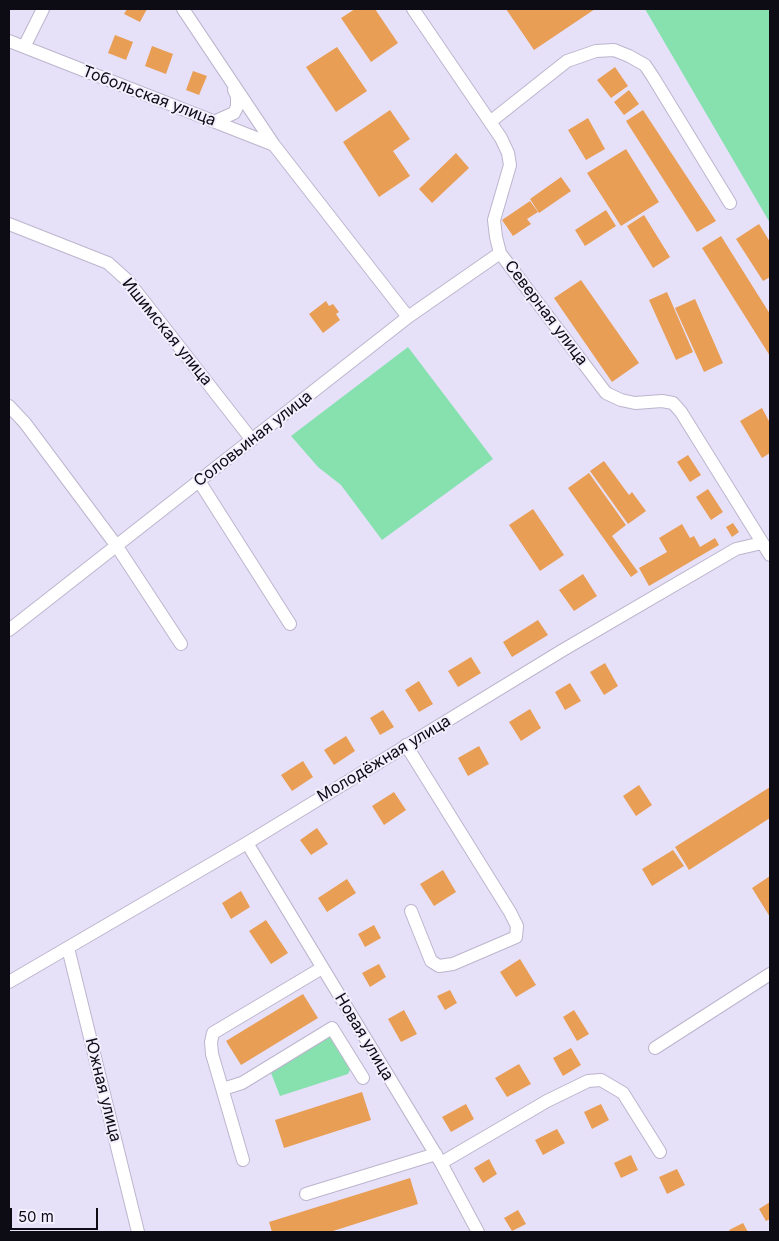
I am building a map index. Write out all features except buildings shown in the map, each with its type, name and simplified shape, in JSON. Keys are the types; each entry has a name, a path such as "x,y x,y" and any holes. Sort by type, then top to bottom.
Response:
{"street":[{"path":"24,47 43,9"},
{"name":"Тобольская улица","path":"183,9 274,145 408,317"},
{"name":"Северная улица","path":"414,9 501,138 508,153 510,165 494,220 500,253 606,393 621,400 635,403 662,401 673,403 770,556"},
{"name":"Тобольская улица","path":"9,41 274,145"},
{"path":"490,122 567,61 596,51 614,50 645,65 730,202"},
{"path":"216,121 234,113 237,107 237,96 231,80"},
{"name":"Ишимская улица","path":"9,224 108,263 128,281 252,440"},
{"name":"Соловьиная улица","path":"9,630 408,317 500,253"},
{"path":"9,406 25,423 116,545 181,644"},
{"path":"199,481 290,624"},
{"name":"Молодёжная улица","path":"9,982 247,843 563,650 736,549 762,542"},
{"path":"406,745 510,912 517,926 516,937 453,964 439,966 431,961 411,911"},
{"name":"Новая улица","path":"247,843 438,1158 478,1232"},
{"name":"Южная улица","path":"68,948 138,1232"},
{"path":"243,1160 212,1054 211,1042 213,1032 322,968"},
{"path":"655,1048 770,974"},
{"path":"223,1089 242,1083 332,1028 363,1078"},
{"path":"306,1194 438,1158 588,1081 601,1080 623,1093 660,1152"}],"green space":[{"path":"645,9 770,9 770,223"},
{"path":"408,347 493,459 382,540 341,485 318,467 291,436"},
{"path":"331,1033 351,1068 348,1074 280,1096 271,1073"}]}
